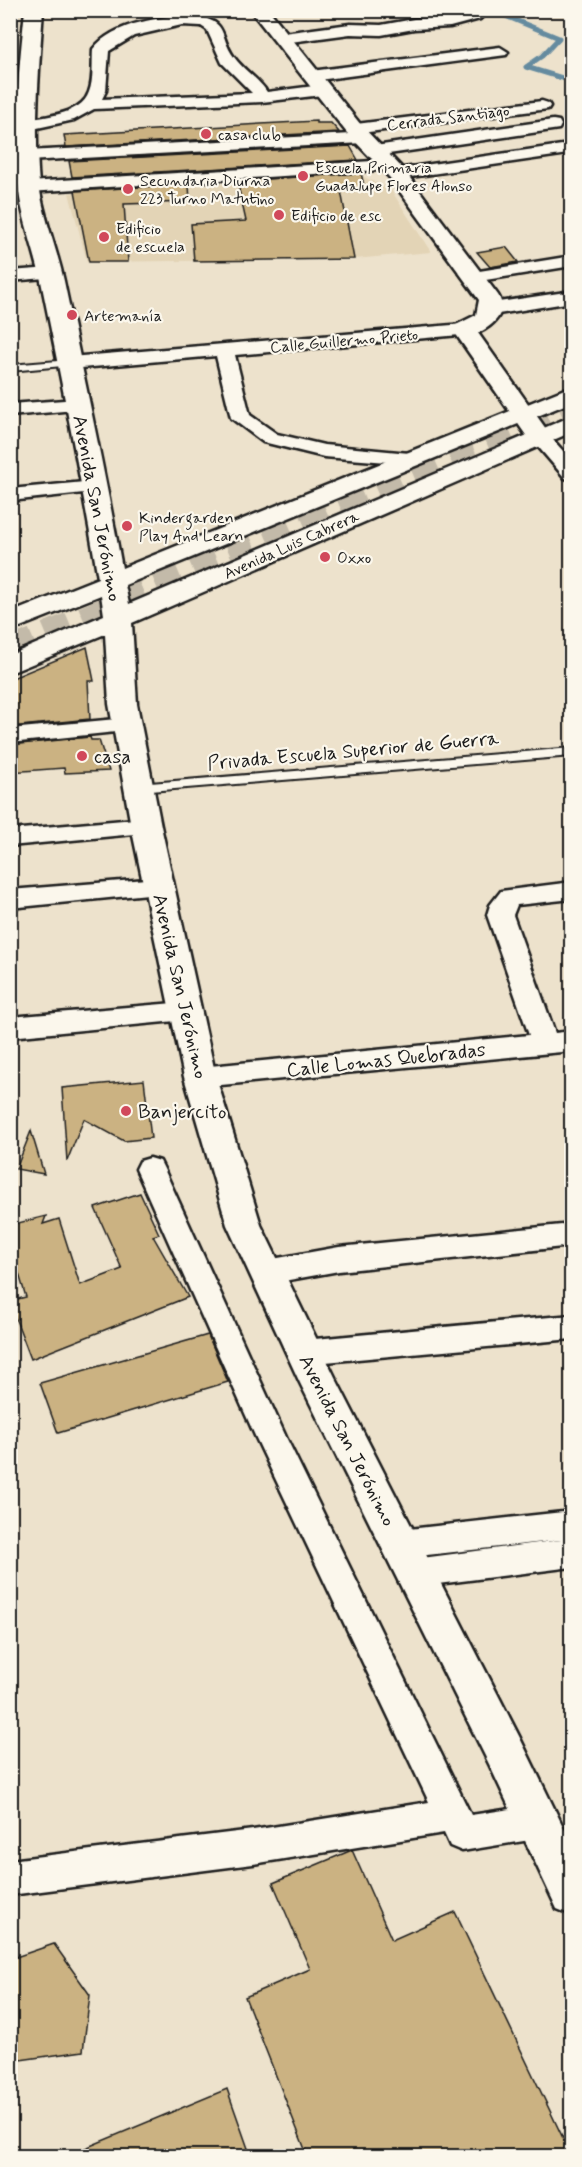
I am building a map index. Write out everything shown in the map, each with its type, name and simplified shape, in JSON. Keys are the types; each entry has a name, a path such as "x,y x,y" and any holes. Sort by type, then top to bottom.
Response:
{"main road":[{"name":"Avenida San Jerónimo","path":"34,10 29,69 27,156 29,187 51,273 95,487 118,619 123,704 138,788 200,1077 244,1225 304,1352 504,1750 536,1822 568,1879"},
{"path":"259,10 375,151 490,300 492,309 488,318 478,326 464,330 539,436"},
{"name":"Avenida Luis Cabrera","path":"10,623 572,393"},
{"name":"Avenida Luis Cabrera","path":"14,656 118,619 572,423"},
{"path":"153,565 153,577 157,582 177,594"}],"street":[{"path":"283,38 350,29 381,30 414,24 450,22 475,16"},
{"path":"91,104 98,91 101,49 121,35 189,19 212,26 229,61 256,85 262,97"},
{"path":"28,125 68,117 91,104 262,97 317,83 500,52"},
{"name":"Cerrada Santiago","path":"375,151 542,106"},
{"path":"29,187 375,151 553,125"},
{"path":"27,156 562,150"},
{"path":"473,276 572,261"},
{"path":"10,276 51,273"},
{"path":"492,309 572,296"},
{"name":"Calle Guillermo Prieto","path":"70,363 464,330"},
{"path":"224,350 242,418 270,438 324,451 413,458"},
{"path":"10,410 78,405"},
{"path":"539,436 572,474"},
{"path":"10,495 95,487"},
{"path":"10,736 127,725"},
{"path":"10,838 146,826"},
{"path":"10,899 159,886"},
{"path":"545,1043 500,915 503,905 510,897 572,890"},
{"path":"10,1027 186,1011"},
{"name":"Calle Lomas Quebradas","path":"200,1077 572,1041"},
{"path":"150,1169 271,1438 458,1824"},
{"path":"267,1272 339,1259 572,1235"},
{"path":"304,1352 572,1327"},
{"path":"407,1558 572,1525"},
{"path":"407,1558 572,1553"},
{"path":"10,1878 217,1850 458,1824 536,1822"}],"lane":[{"path":"10,368 70,363"},
{"name":"Privada Escuela Superior de Guerra","path":"138,788 572,752"}],"shaded area":[{"path":"362,176 391,190 431,252 354,259 87,262 69,193"}],"building":[{"path":"316,121 316,123 331,123 339,132 66,147 64,135"},
{"path":"350,146 358,160 72,177 69,161"},
{"path":"361,173 365,190 341,191 354,259 194,261 191,224 246,221 237,181"},
{"path":"189,184 190,202 124,204 128,262 89,262 75,191"},
{"path":"506,247 518,262 490,267 477,252"},
{"path":"87,647 94,681 88,681 90,719 10,727 10,679"},
{"path":"90,737 91,740 99,740 109,771 65,773 64,768 10,772 10,745"},
{"name":"Banjercito","path":"144,1080 151,1138 124,1141 84,1119 67,1161 62,1088"},
{"path":"31,1131 44,1174 16,1169"},
{"path":"140,1193 159,1234 153,1236 188,1297 31,1359 10,1304 10,1301 26,1297 10,1244 10,1225 46,1216 43,1224 59,1219 80,1285 122,1269 95,1208"},
{"path":"208,1335 228,1382 58,1433 40,1383"},
{"path":"352,1850 392,1940 455,1912 572,2157 308,2157 245,1997 310,1969 273,1883"},
{"path":"54,1944 90,1995 83,2051 20,2060 10,2053 10,1959"},
{"path":"227,2089 251,2157 66,2157 66,2156"}],"waterway":[{"path":"491,10 559,38 542,56 526,67 572,81"}],"tunnel":[{"path":"10,651 572,410"}],"place":[{"name":"casa club","path":"206,134"},
{"name":"Escuela Primaria Guadalupe Flores Alonso","path":"303,176"},
{"name":"Secundaria Diurna 223 Turno Matutino","path":"128,189"},
{"name":"Edificio de esc","path":"279,215"},
{"name":"Edificio de escuela","path":"104,237"},
{"name":"Artemanía","path":"72,315"},
{"name":"Kindergarden Play And Learn","path":"127,526"},
{"name":"Oxxo","path":"325,557"},
{"name":"casa","path":"82,756"},
{"name":"Banjercito","path":"126,1111"}]}
